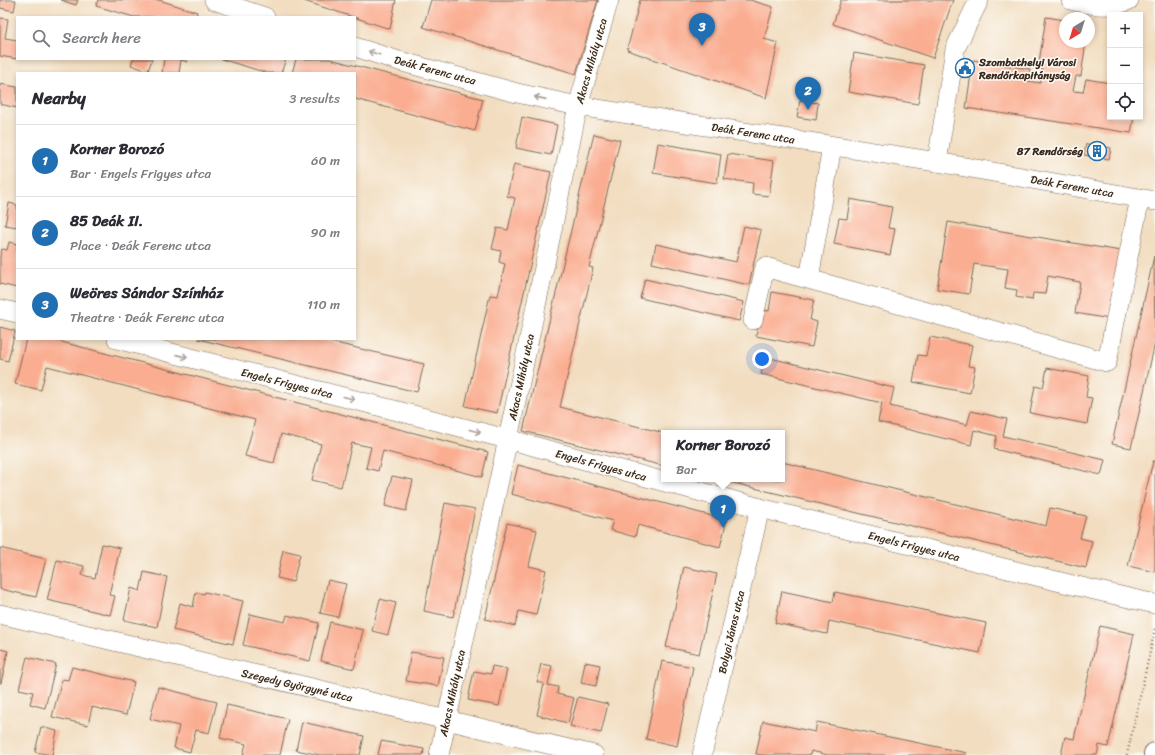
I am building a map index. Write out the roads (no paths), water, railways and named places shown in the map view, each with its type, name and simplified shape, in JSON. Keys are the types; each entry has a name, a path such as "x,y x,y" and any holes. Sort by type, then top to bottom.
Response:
{"street":[{"path":"214,0 263,16"},
{"name":"Akacs Mihály utca","path":"439,755 508,439 578,106 608,0"},
{"path":"937,162 955,49 979,0"},
{"path":"1071,0 1094,5 1121,4 1129,0"},
{"name":"Deák Ferenc utca","path":"356,46 399,61 517,93 578,106 937,162 1148,200"},
{"path":"809,279 832,146"},
{"path":"753,320 765,267 1107,362 1148,200"},
{"path":"0,309 16,313"},
{"name":"Engels Frigyes utca","path":"121,340 508,439 661,481"},
{"name":"Engels Frigyes utca","path":"665,482 760,508 1155,604"},
{"name":"Bolyai János utca","path":"702,755 760,508"},
{"name":"Szegedy Györgyné utca","path":"0,614 594,755"}],"place":[{"name":"Weöres Sándor Színház","path":"702,46"},
{"name":"Szombathelyi Városi Rendőrkapitányság","path":"965,68"},
{"name":"85 Deák II.","path":"808,110"},
{"name":"87 Rendőrség","path":"1097,151"},
{"name":"Korner Borozó","path":"723,528"}]}
